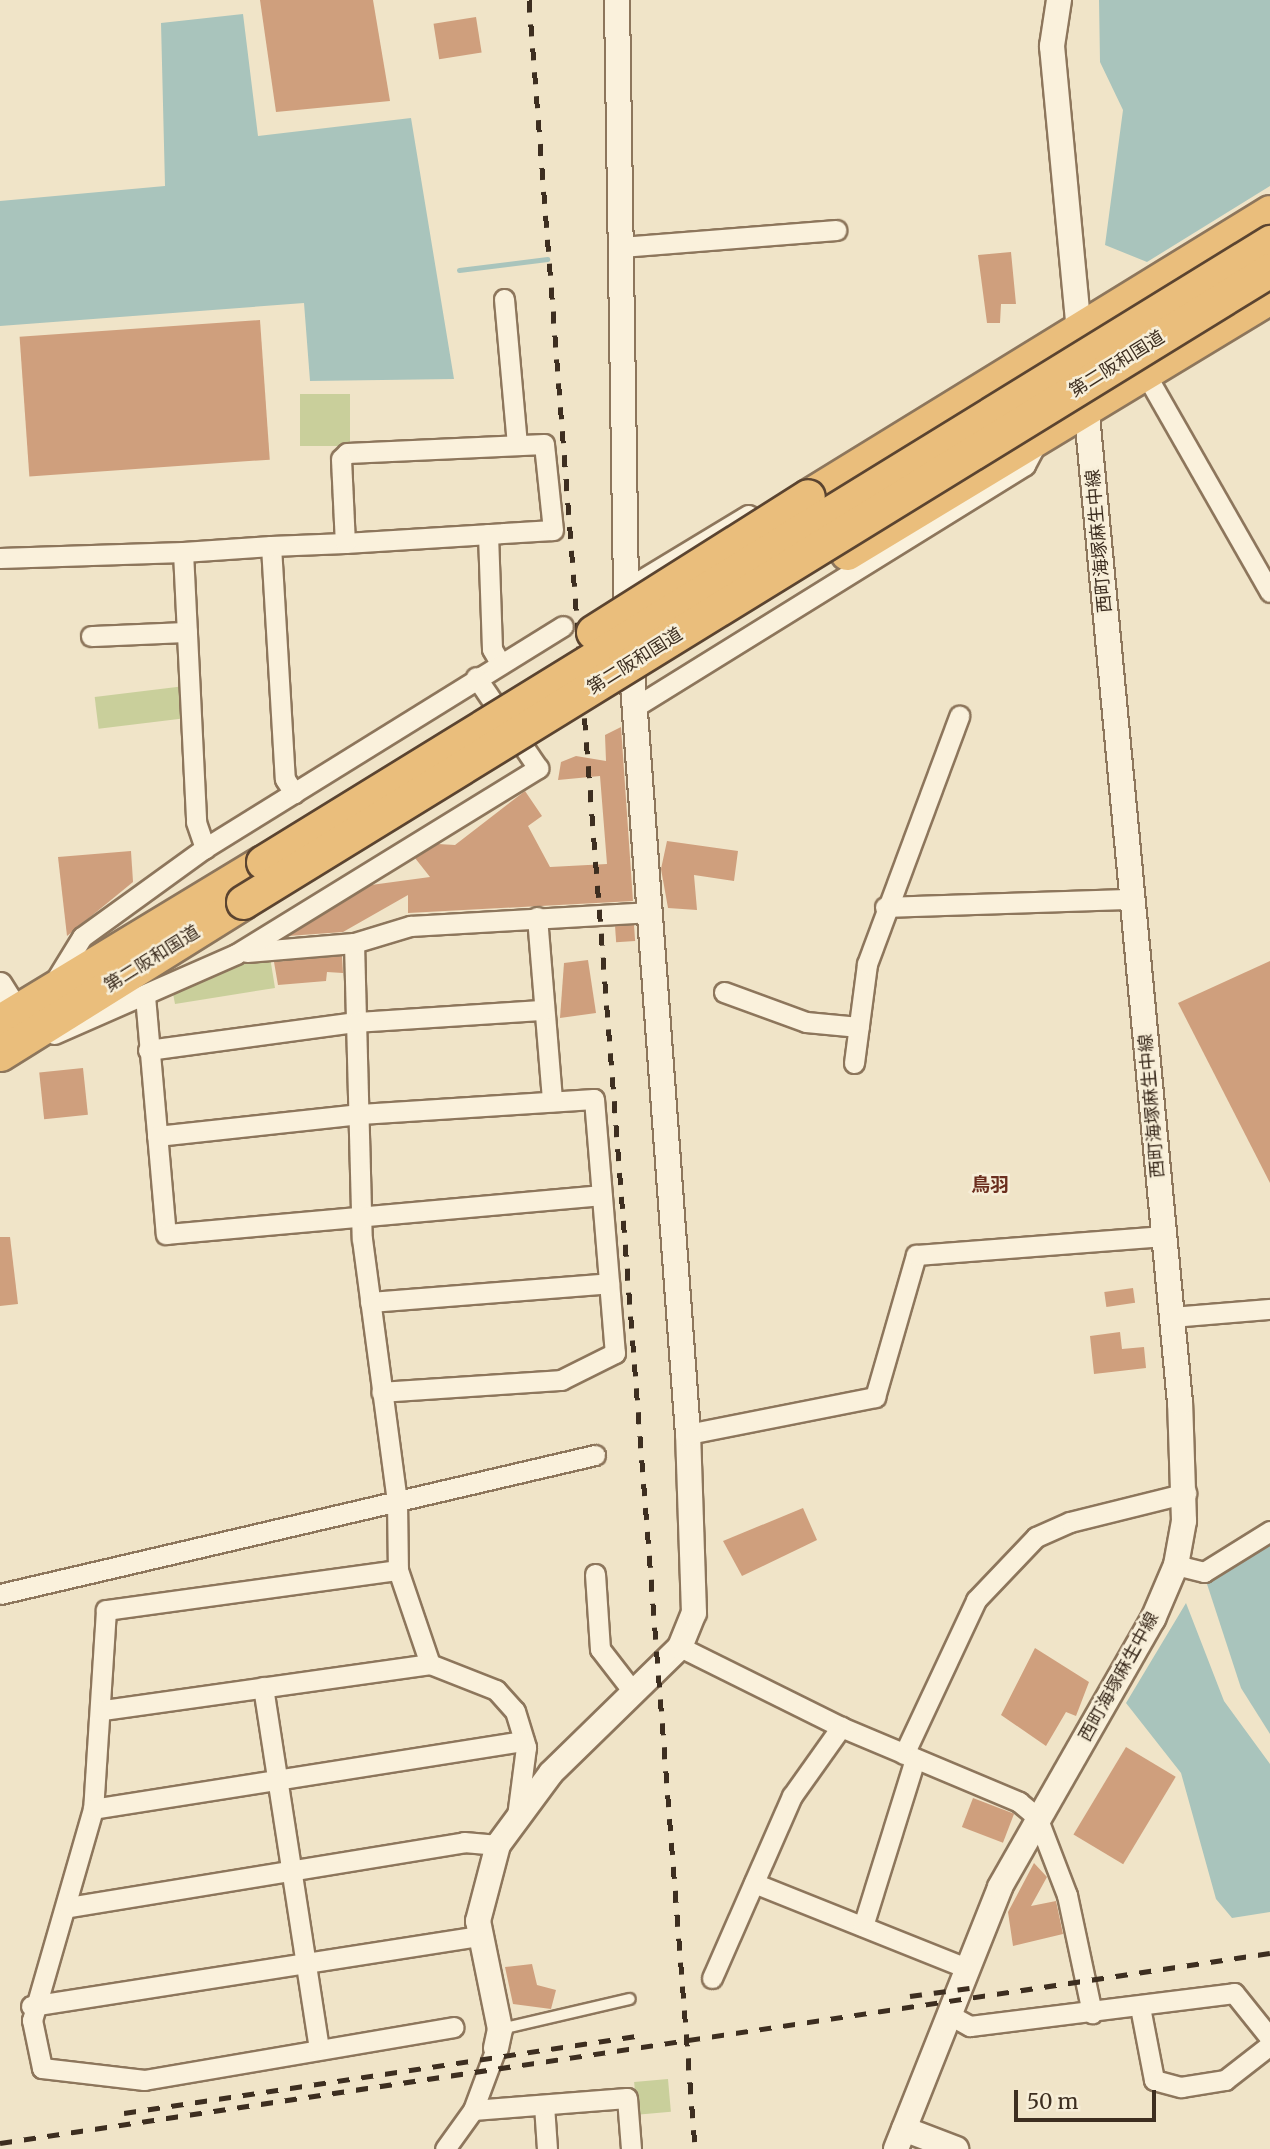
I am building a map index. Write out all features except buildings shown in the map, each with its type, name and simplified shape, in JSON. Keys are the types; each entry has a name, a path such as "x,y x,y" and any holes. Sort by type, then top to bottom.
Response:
{"highway":[{"path":"257,855 808,496 1017,365 1079,330 1270,212"},
{"name":"第二阪和国道","path":"0,1054 11,1013 197,902 257,855 1270,242"},
{"name":"第二阪和国道","path":"11,1013 144,980 246,909 1270,270"},
{"path":"246,909 848,553 1270,297"}],"street":[{"path":"444,2149 473,2110 498,2038 480,1936 486,1876 498,1845 551,1773 680,1647 694,1613 688,1434 652,912 626,589 617,0"},
{"name":"西町海塚麻生中線","path":"900,2139 966,1968 1037,1817 1153,1619 1176,1565 1186,1493 1172,1317 1052,46 1059,0"},
{"path":"621,247 836,230"},
{"path":"504,299 517,444"},
{"path":"626,589 984,373 1017,365"},
{"path":"1145,373 1270,592"},
{"path":"635,706 1025,465 1040,437"},
{"path":"0,558 183,552 553,530 544,444 347,453 341,459 345,542"},
{"path":"488,534 492,649 499,661"},
{"path":"271,546 285,779 294,793"},
{"path":"183,552 196,822 205,848"},
{"path":"48,991 82,937 205,848 499,661 563,626"},
{"path":"91,636 187,632"},
{"path":"236,954 538,768 475,677"},
{"path":"854,1063 867,964 885,907 959,716"},
{"path":"885,907 1132,899"},
{"path":"601,1195 166,1234 144,980 236,954 354,943 410,926 652,912"},
{"path":"537,917 552,1101"},
{"path":"354,943 364,1216 370,1302 397,1501 398,1570 430,1664"},
{"path":"724,992 806,1022 859,1027"},
{"path":"148,1050 356,1022 543,1010"},
{"path":"157,1136 360,1114 594,1099 615,1353 561,1380 381,1392"},
{"path":"688,1434 875,1397 916,1255 1164,1236"},
{"path":"370,1302 609,1283"},
{"path":"1172,1317 1270,1309"},
{"path":"0,1594 595,1455"},
{"path":"863,1926 909,1757 976,1600 1037,1537 1070,1522 1186,1493"},
{"path":"1176,1565 1203,1572 1270,1531"},
{"path":"398,1570 106,1610 103,1710 93,1809 69,1907 31,2006 41,2068 144,2080 319,2047 454,2027"},
{"path":"595,1574 589,1605 600,1649 634,1693"},
{"path":"680,1647 841,1727 1020,1801 1037,1817 1067,1895 1093,2013"},
{"path":"103,1710 430,1664 503,1695 524,1741 517,1816"},
{"path":"263,1687 319,2047"},
{"path":"712,1978 792,1796 841,1727"},
{"path":"93,1809 278,1785 524,1741"},
{"path":"69,1907 290,1868 464,1842 498,1845"},
{"path":"754,1883 966,1968"},
{"path":"31,2006 480,1936"},
{"path":"948,2014 970,2026 1093,2013 1234,1993 1270,2038"},
{"path":"1140,2007 1154,2080 1181,2087 1225,2080 1270,2045"},
{"path":"473,2110 627,2098 631,2149"},
{"path":"544,2105 547,2149"},
{"path":"900,2139 956,2149"}],"lane":[{"path":"498,2038 630,1999"}],"green space":[{"path":"300,394 350,394 350,446 300,446"},
{"path":"185,686 189,718 99,729 95,697"},
{"path":"269,951 275,988 175,1004 172,988"},
{"path":"668,2079 671,2112 637,2115 634,2082"}],"water":[{"path":"1099,0 1270,0 1270,186 1147,262 1105,245 1123,110 1100,62"},
{"path":"243,14 258,136 411,118 454,379 310,381 304,303 0,326 0,201 165,186 161,23"},
{"path":"1270,1538 1270,1734 1241,1688 1207,1584"},
{"path":"1186,1603 1224,1701 1270,1764 1270,1912 1232,1918 1216,1899 1181,1773 1126,1703"}],"waterway":[{"path":"459,270 547,259"}],"railway":[{"path":"529,0 695,2149"},
{"path":"0,2143 1270,1953"},
{"path":"910,1996 969,1988"},
{"path":"124,2113 636,2036"}],"district":[{"name":"鳥羽","path":"990,1185"}]}
